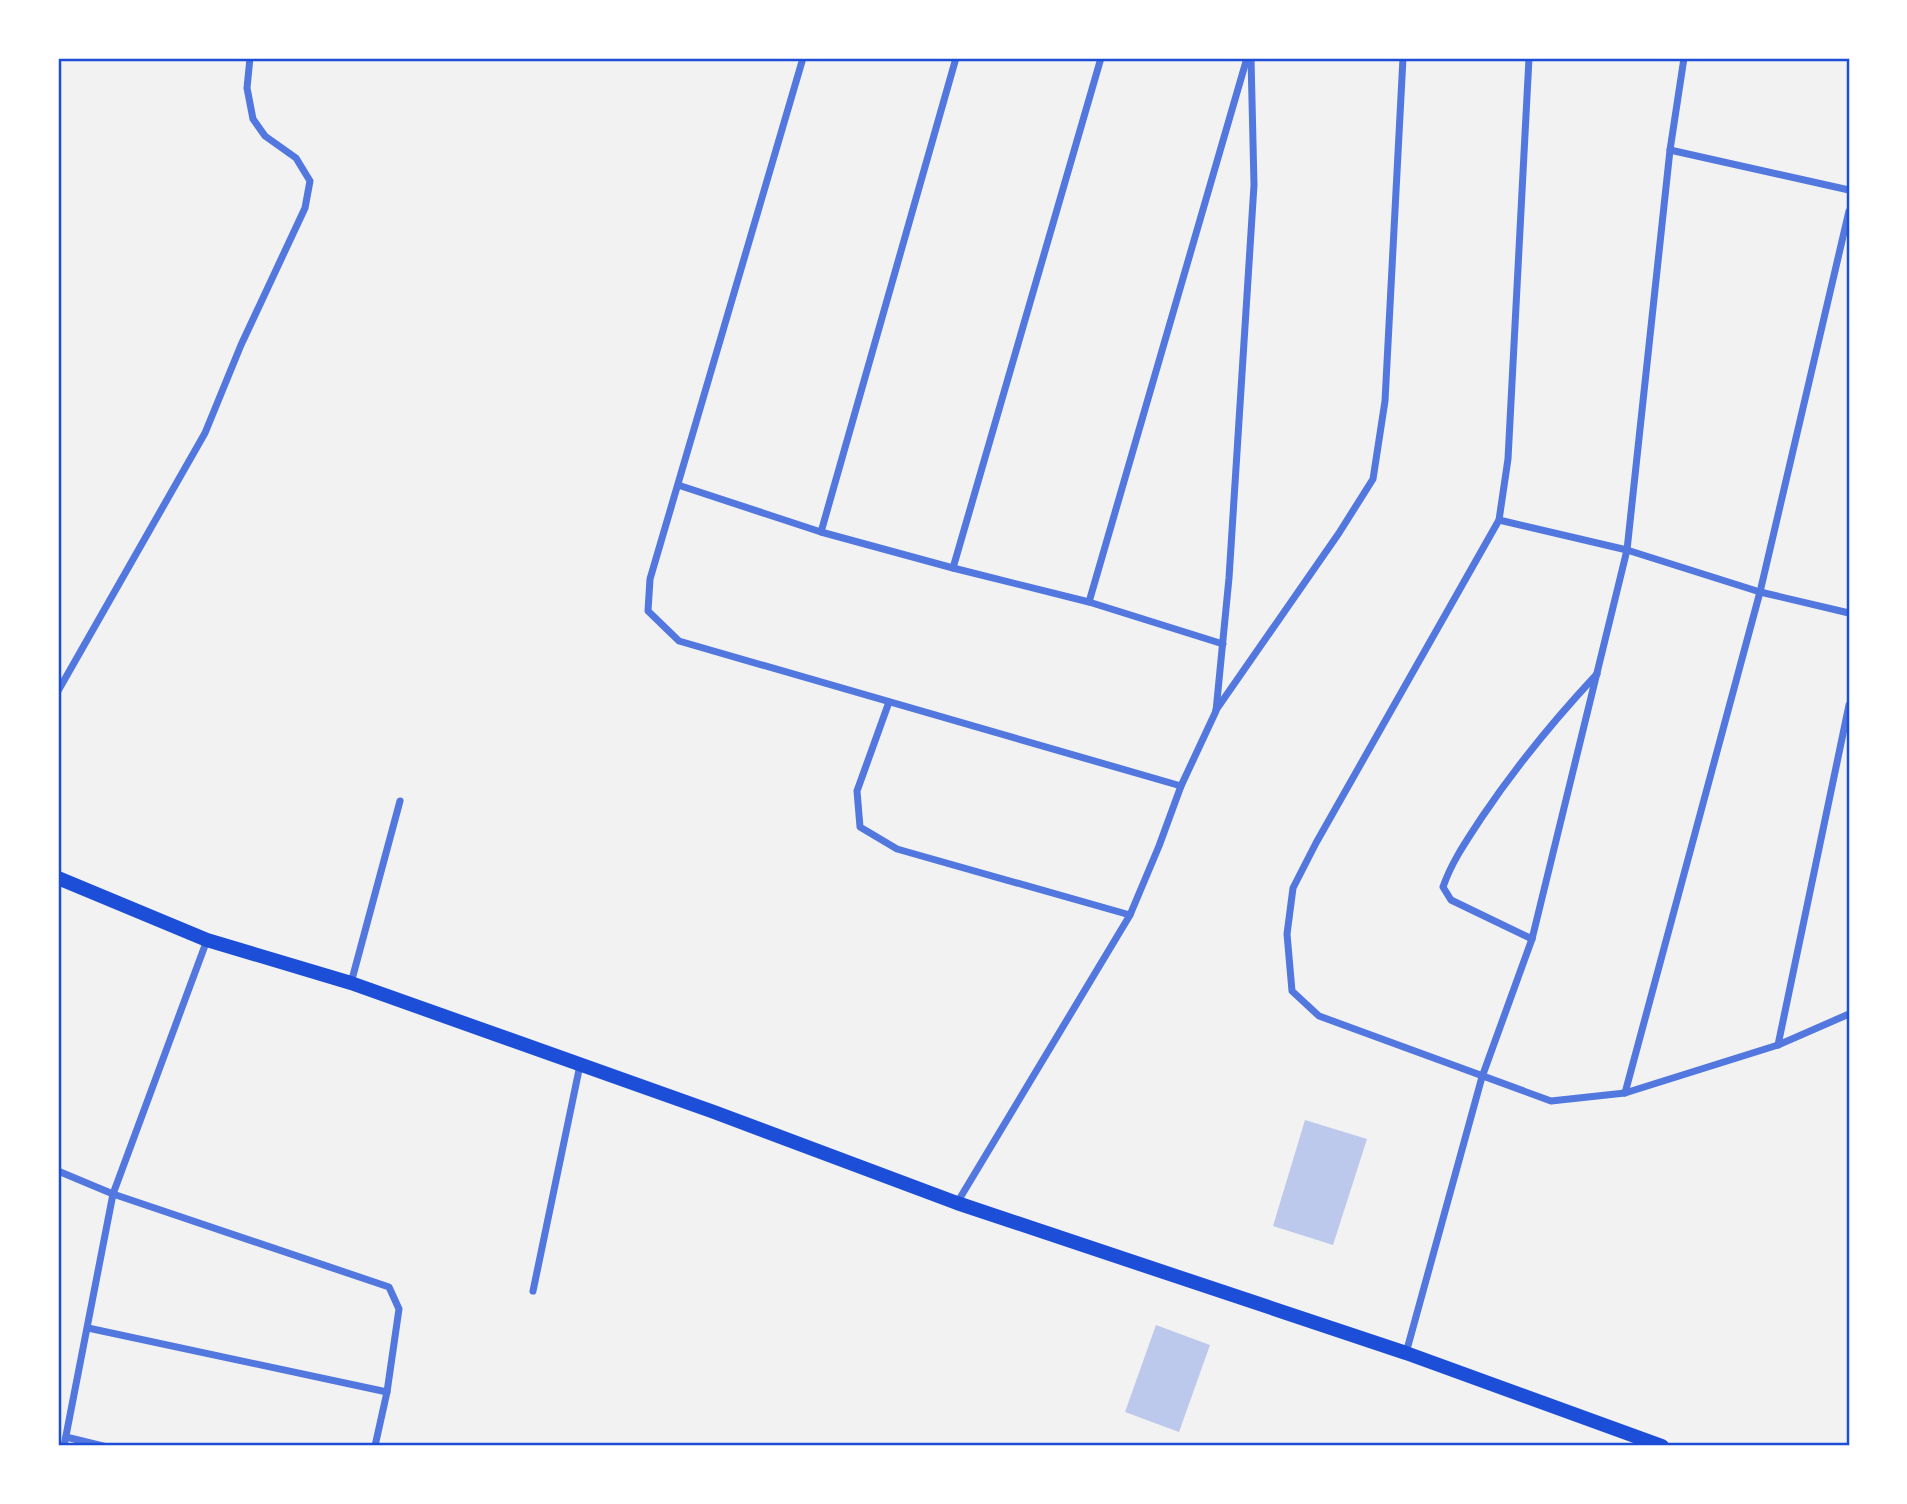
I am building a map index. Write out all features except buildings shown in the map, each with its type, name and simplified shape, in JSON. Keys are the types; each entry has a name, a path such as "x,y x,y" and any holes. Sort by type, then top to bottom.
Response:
{"main road":[{"path":"58,878 206,940 351,983 957,1203 1406,1353 1662,1446"}],"street":[{"path":"58,691 205,433 241,345 305,208 310,181 296,159 265,136 253,119 247,88 250,58"},
{"path":"803,58 650,579 648,611 679,641 1181,786"},
{"path":"821,532 956,58"},
{"path":"953,569 1101,58"},
{"path":"1089,603 1249,58"},
{"path":"1216,711 1231,551 1254,185 1249,58"},
{"path":"957,1203 1130,915 1181,786 1216,711 1339,533 1373,479 1385,401 1403,58"},
{"path":"1529,58 1508,459 1499,520 1293,888 1287,934 1292,991 1319,1016 1551,1101 1625,1093 1778,1045 1849,1014"},
{"path":"1406,1353 1482,1077 1532,939 1627,550 1670,150 1684,58"},
{"path":"1670,150 1849,190"},
{"path":"1625,1093 1760,592 1849,211"},
{"path":"678,485 821,532 1089,603 1223,643"},
{"path":"1499,520 1627,550 1760,592 1849,613"},
{"path":"1532,939 1451,900 1443,887 1452,863 1506,782 1554,720 1599,671"},
{"path":"889,702 858,791 860,827 897,849 1130,915"},
{"path":"1778,1045 1849,705"},
{"path":"351,983 400,801"},
{"path":"64,1446 113,1194 206,940"},
{"path":"533,1291 580,1064"},
{"path":"58,1171 113,1194 389,1287 399,1309 387,1392 375,1446"},
{"path":"88,1328 387,1392"},
{"path":"66,1437 103,1446"}]}
